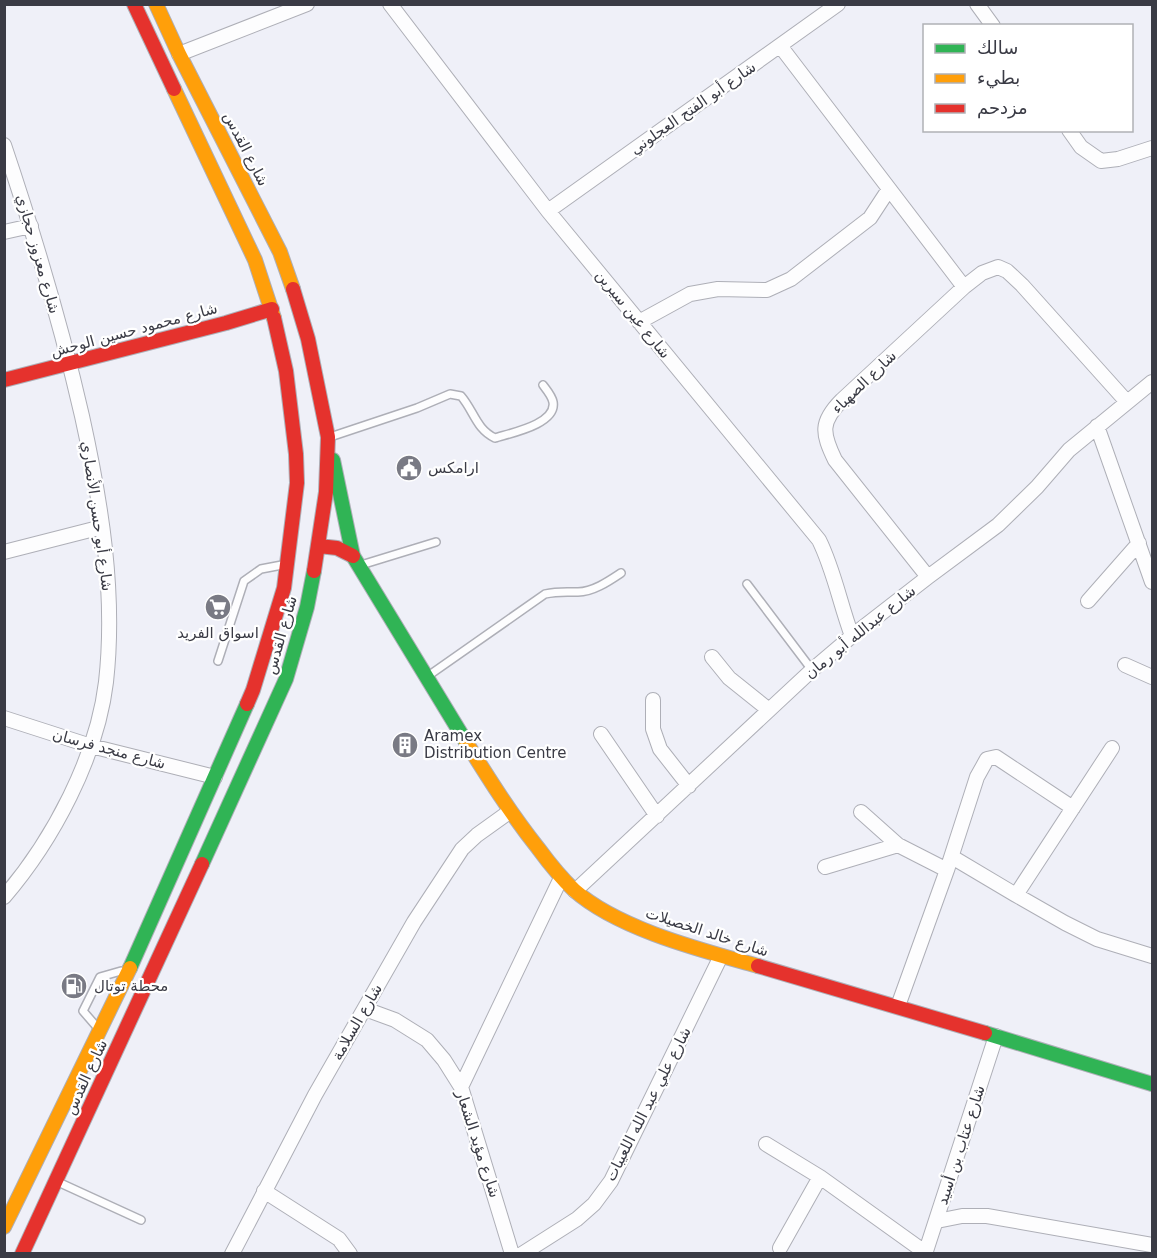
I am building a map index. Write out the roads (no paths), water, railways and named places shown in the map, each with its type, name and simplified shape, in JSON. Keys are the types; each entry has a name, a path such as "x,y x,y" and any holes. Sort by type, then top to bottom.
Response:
{"main road":[{"name":"شارع القدس","path":"4,1227 129,969 253,690 265,658 284,588 297,483 296,454 286,370 272,309 255,260 134,4"},
{"name":"شارع القدس","path":"22,1254 270,720 299,639 319,546 326,492 328,437 308,339 296,297 280,252 156,4"},
{"path":"219,218 247,244"},
{"name":"شارع محمود حسين الوحش","path":"4,380 272,309"},
{"name":"شارع خالد الخصيلات","path":"328,437 356,561 509,812 561,878 575,891 602,910 651,933 721,956 898,1006 1152,1084"},
{"path":"319,546 340,547 356,561"}],"street":[{"path":"179,54 307,4"},
{"name":"شارع عين سيرين","path":"390,4 548,211 819,540 827,556 852,636"},
{"name":"شارع أبو الفتح العجلوني","path":"548,211 838,4"},
{"path":"978,4 992,24"},
{"path":"781,46 964,287"},
{"path":"1070,132 1081,147 1101,161 1118,159 1152,148"},
{"name":"شارع معزوز حجازي","path":"4,145 31,226 70,363"},
{"path":"639,322 690,294 718,288 767,290 791,279 870,218 889,189"},
{"path":"4,232 31,226"},
{"name":"شارع الصهباء","path":"928,577 836,460 827,443 824,426 830,412 964,287 982,273 998,267 1007,271 1127,402"},
{"name":"شارع أبو حسن الأنصاري","path":"4,897 48,838 69,799 91,746 106,684 109,611 102,527 92,464 70,363"},
{"name":"شارع عبدالله أبو رمان","path":"575,891 812,670 852,636 998,525 1037,487 1069,450 1152,382"},
{"path":"1097,426 1152,582"},
{"path":"4,552 102,527"},
{"path":"1088,601 1139,543"},
{"path":"712,657 729,678 769,710"},
{"path":"1125,664 1152,677"},
{"path":"653,700 653,729 660,749 689,786"},
{"name":"شارع منجد فرسان","path":"4,718 91,746 215,777"},
{"path":"601,734 657,816"},
{"path":"1016,895 1112,748"},
{"path":"898,1006 984,764 991,758 996,758 1073,808"},
{"name":"شارع السلامة","path":"232,1254 315,1095 414,922 462,849 509,812"},
{"path":"861,812 898,845 947,870"},
{"path":"825,867 898,845"},
{"path":"952,857 1097,939 1152,956"},
{"path":"461,1088 561,878"},
{"name":"شارع علي عبد الله اللعيبات","path":"522,1254 577,1219 594,1204 611,1180 721,956"},
{"name":"شارع مؤيد الشعار","path":"365,1009 395,1020 427,1040 444,1060 461,1088 512,1254"},
{"name":"شارع عتاب بن أسيد","path":"925,1253 996,1036"},
{"path":"766,1144 820,1177 925,1253"},
{"path":"780,1248 820,1177"},
{"path":"264,1191 339,1239 350,1254"},
{"path":"937,1221 962,1216 987,1216 1152,1245"}],"lane":[{"path":"328,437 417,408 450,394 461,396 468,404 478,425 486,434 495,438 531,427 546,418 552,410 553,401 543,385"},
{"path":"356,561 436,542"},
{"path":"218,661 244,581 261,568 288,564"},
{"path":"426,678 544,594 561,590 580,593 602,585 621,573"},
{"path":"747,584 812,670"},
{"path":"99,1029 83,1011 100,977 129,969"},
{"path":"56,1181 141,1220"}],"place":[{"name":"ارامكس","path":"409,468"},
{"name":"اسواق الفريد","path":"218,607"},
{"name":"Aramex Distribution Centre","path":"405,745"},
{"name":"محطة توتال","path":"74,986"}]}
